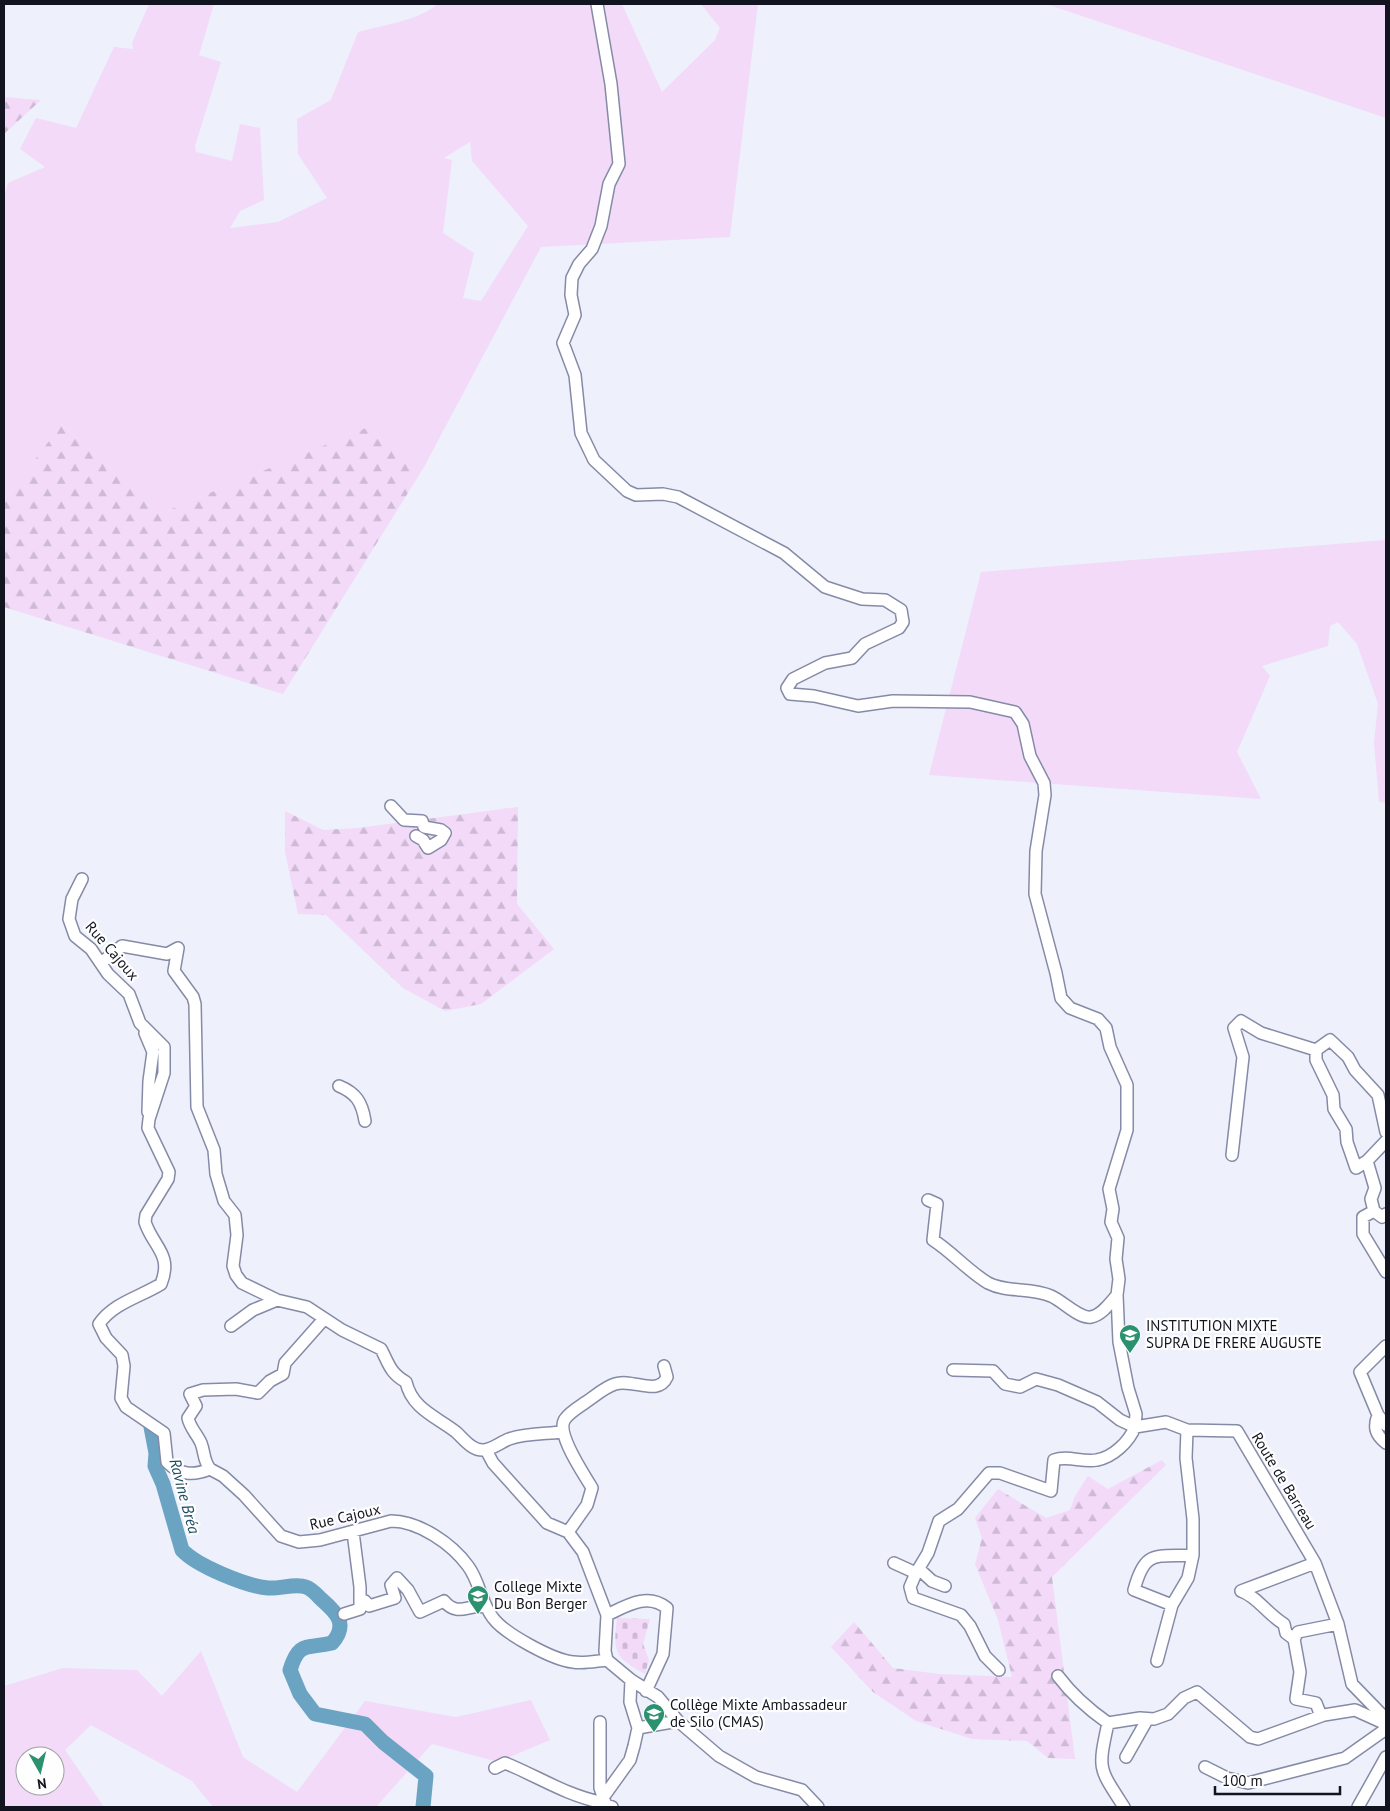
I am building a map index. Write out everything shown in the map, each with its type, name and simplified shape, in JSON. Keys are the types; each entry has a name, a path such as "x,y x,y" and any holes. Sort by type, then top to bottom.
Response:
{"street":[{"path":"596,4 611,84 619,164 609,184 601,226 592,249 579,264 572,278 571,295 575,315 563,342 575,375 578,415 586,447 594,460 627,491 636,495 663,494 678,497 784,553 825,587 862,599 886,600 901,610 903,622 899,628 866,644 852,658 826,663 793,679 787,688 790,694 814,696 858,706 893,701 970,702 1006,709 1019,716 1024,724 1030,756 1044,784 1045,795 1036,851 1035,894 1056,973 1060,998 1070,1008 1098,1019 1106,1028 1110,1047 1127,1085 1127,1130 1109,1189 1113,1209 1111,1222 1118,1238 1116,1259 1119,1280 1117,1295 1120,1342 1126,1380 1136,1414 1135,1427 1131,1436 1119,1448 1096,1460 1061,1458 1054,1460 1051,1491 1000,1472 989,1473 958,1509 939,1521 930,1548 910,1587 913,1598 961,1615 970,1626 985,1656 999,1670"},
{"path":"391,806 404,820 422,821 424,827 441,830 445,833 441,840 428,848 424,840 416,836"},
{"name":"Rue Cajoux","path":"82,879 72,899 69,919 75,936 90,949 108,974 129,994 140,1023 164,1048 166,1058 160,1090 149,1119 148,1128 153,1142 169,1172 168,1179 146,1216 146,1222 164,1258 166,1271 161,1284 105,1314 99,1324 106,1338 122,1355 124,1366 121,1398 126,1407 164,1433 167,1462 184,1474 200,1473 210,1469 223,1476 244,1495 281,1536 299,1542 320,1540 400,1521 428,1533 452,1550 469,1567 485,1607 503,1628 556,1658 573,1662 607,1660"},
{"path":"101,962 122,946 167,954 178,948 174,971 193,997 195,1004 197,1107 214,1150 216,1174 224,1201 235,1215 237,1235 233,1266 242,1283 277,1300 307,1307 324,1319 381,1349 389,1368 395,1376 406,1382 408,1390 425,1412 457,1433 470,1445 486,1450 509,1439 562,1432"},
{"path":"1232,1155 1243,1057 1234,1028 1241,1020 1261,1033 1316,1050"},
{"path":"1316,1050 1330,1040 1348,1056 1355,1070 1378,1095 1386,1132"},
{"path":"1316,1050 1316,1060 1333,1094 1334,1109 1346,1129 1347,1142 1356,1168 1367,1161 1386,1141"},
{"path":"339,1086 354,1094 362,1107 365,1121"},
{"path":"1367,1161 1376,1188 1371,1199 1374,1211 1382,1216 1386,1214"},
{"path":"928,1200 937,1204 933,1240 988,1283 1011,1289 1032,1290 1050,1295 1085,1317 1093,1317 1107,1308 1117,1295"},
{"path":"1374,1211 1363,1217 1363,1234 1386,1272"},
{"path":"231,1326 253,1310 277,1300"},
{"path":"210,1469 205,1462 201,1444 189,1424 188,1418 196,1406 190,1394 203,1390 236,1389 258,1393 265,1384 283,1374 284,1363 324,1319"},
{"path":"1386,1346 1360,1372 1378,1415 1386,1425"},
{"path":"568,1532 587,1505 592,1488 562,1432 565,1419 574,1410 614,1384 626,1382 657,1387 664,1384 667,1377 664,1366"},
{"path":"953,1370 993,1371 1005,1384 1012,1386 1020,1386 1036,1379 1058,1385 1097,1402 1120,1420 1135,1427"},
{"path":"1378,1415 1375,1423 1376,1433 1386,1443"},
{"name":"Route de Barreau","path":"1135,1427 1166,1422 1187,1430 1221,1429 1237,1431 1315,1563 1338,1624 1352,1684 1386,1719"},
{"path":"1157,1661 1172,1605 1188,1578 1192,1555 1193,1519 1186,1458 1187,1430"},
{"path":"486,1450 493,1463 547,1523 568,1532 583,1552 607,1615 605,1651 607,1660 646,1691 658,1697 678,1721 719,1756 756,1777 802,1790 818,1807"},
{"path":"344,1614 360,1609 358,1569 353,1532"},
{"path":"1172,1605 1134,1590 1140,1568 1152,1557 1192,1555"},
{"path":"1294,1638 1286,1633 1284,1624 1271,1617 1251,1594 1240,1591 1315,1563"},
{"path":"894,1564 917,1571 932,1581 945,1586"},
{"path":"360,1604 365,1601 369,1606 395,1598 391,1585 397,1578 408,1590 420,1612 444,1601 450,1607 461,1610 479,1605 485,1607"},
{"path":"607,1615 638,1600 662,1604 666,1608 663,1654 646,1691"},
{"path":"1321,1716 1316,1704 1296,1699 1300,1672 1294,1638 1298,1632 1338,1624"},
{"path":"1058,1676 1076,1698 1091,1712 1108,1723 1140,1718 1147,1720 1168,1714 1184,1698 1197,1692 1250,1737 1255,1738 1262,1738 1321,1716 1355,1710 1386,1724"},
{"path":"600,1802 630,1760 638,1728 630,1702 631,1680"},
{"path":"1126,1757 1147,1720"},
{"path":"638,1728 678,1721"},
{"path":"600,1722 600,1802"},
{"path":"1108,1723 1101,1766 1104,1775 1124,1807"},
{"path":"1206,1767 1227,1778 1248,1783 1345,1758 1386,1729"},
{"path":"1358,1807 1386,1757"},
{"path":"495,1768 506,1763 551,1782 564,1791 612,1807"}],"green space":[{"path":"149,4 214,4 199,55 221,62 195,146 196,152 232,161 240,124 260,128 264,200 240,211 230,228 278,222 327,198 298,154 297,119 331,100 358,32 411,18 430,10 437,4 622,4 662,92 715,40 720,28 701,4 758,4 730,237 541,247 424,467 366,428 159,514 62,424 4,500 4,197 8,183 45,167 20,149 36,118 76,128 114,47 133,49 132,43","holes":["470,142 472,161 528,226 481,301 463,298 474,253 443,233 452,160 444,158"]},
{"path":"1046,4 1386,4 1386,118"},
{"path":"4,97 41,100 4,134"},
{"path":"62,424 159,514 366,428 424,467 283,694 4,607 4,500"},
{"path":"1386,540 1386,803 1379,802 1374,743 1378,704 1357,644 1338,622 1330,626 1328,646 1262,666 1270,676 1237,752 1261,799 929,775 981,572"},
{"path":"518,807 517,904 554,949 481,1004 445,1011 403,988 326,915 298,914 285,852 285,811 323,830 358,828"},
{"path":"1162,1460 1166,1465 1052,1577 1075,1759 1048,1758 1027,1741 972,1739 916,1721 873,1692 831,1647 854,1622 893,1668 939,1674 1012,1677 998,1620 975,1564 982,1538 975,1518 998,1489 1046,1518 1070,1510 1075,1496 1088,1476 1108,1489"},
{"path":"617,1618 650,1619 643,1644 649,1660 645,1674 627,1663 618,1652 615,1639"},
{"path":"201,1651 243,1757 297,1792 365,1701 456,1717 531,1700 550,1740 498,1762 432,1744 376,1807 213,1807 192,1781 91,1725 65,1750 104,1807 4,1807 4,1686 63,1668 137,1670 162,1696"}],"waterway":[{"name":"Ravine Bréa","path":"151,1427 156,1453 155,1466 163,1484 182,1550 210,1569 247,1583 268,1588 306,1587 314,1592 336,1614 340,1630 332,1643 300,1650 293,1661 290,1670 300,1694 315,1714 365,1724 383,1742 426,1776 423,1807"}],"place":[{"name":"INSTITUTION MIXTE SUPRA DE FRERE AUGUSTE","path":"1130,1354"},
{"name":"College Mixte Du Bon Berger","path":"478,1615"},
{"name":"Collège Mixte Ambassadeur de Silo (CMAS)","path":"654,1733"}]}
